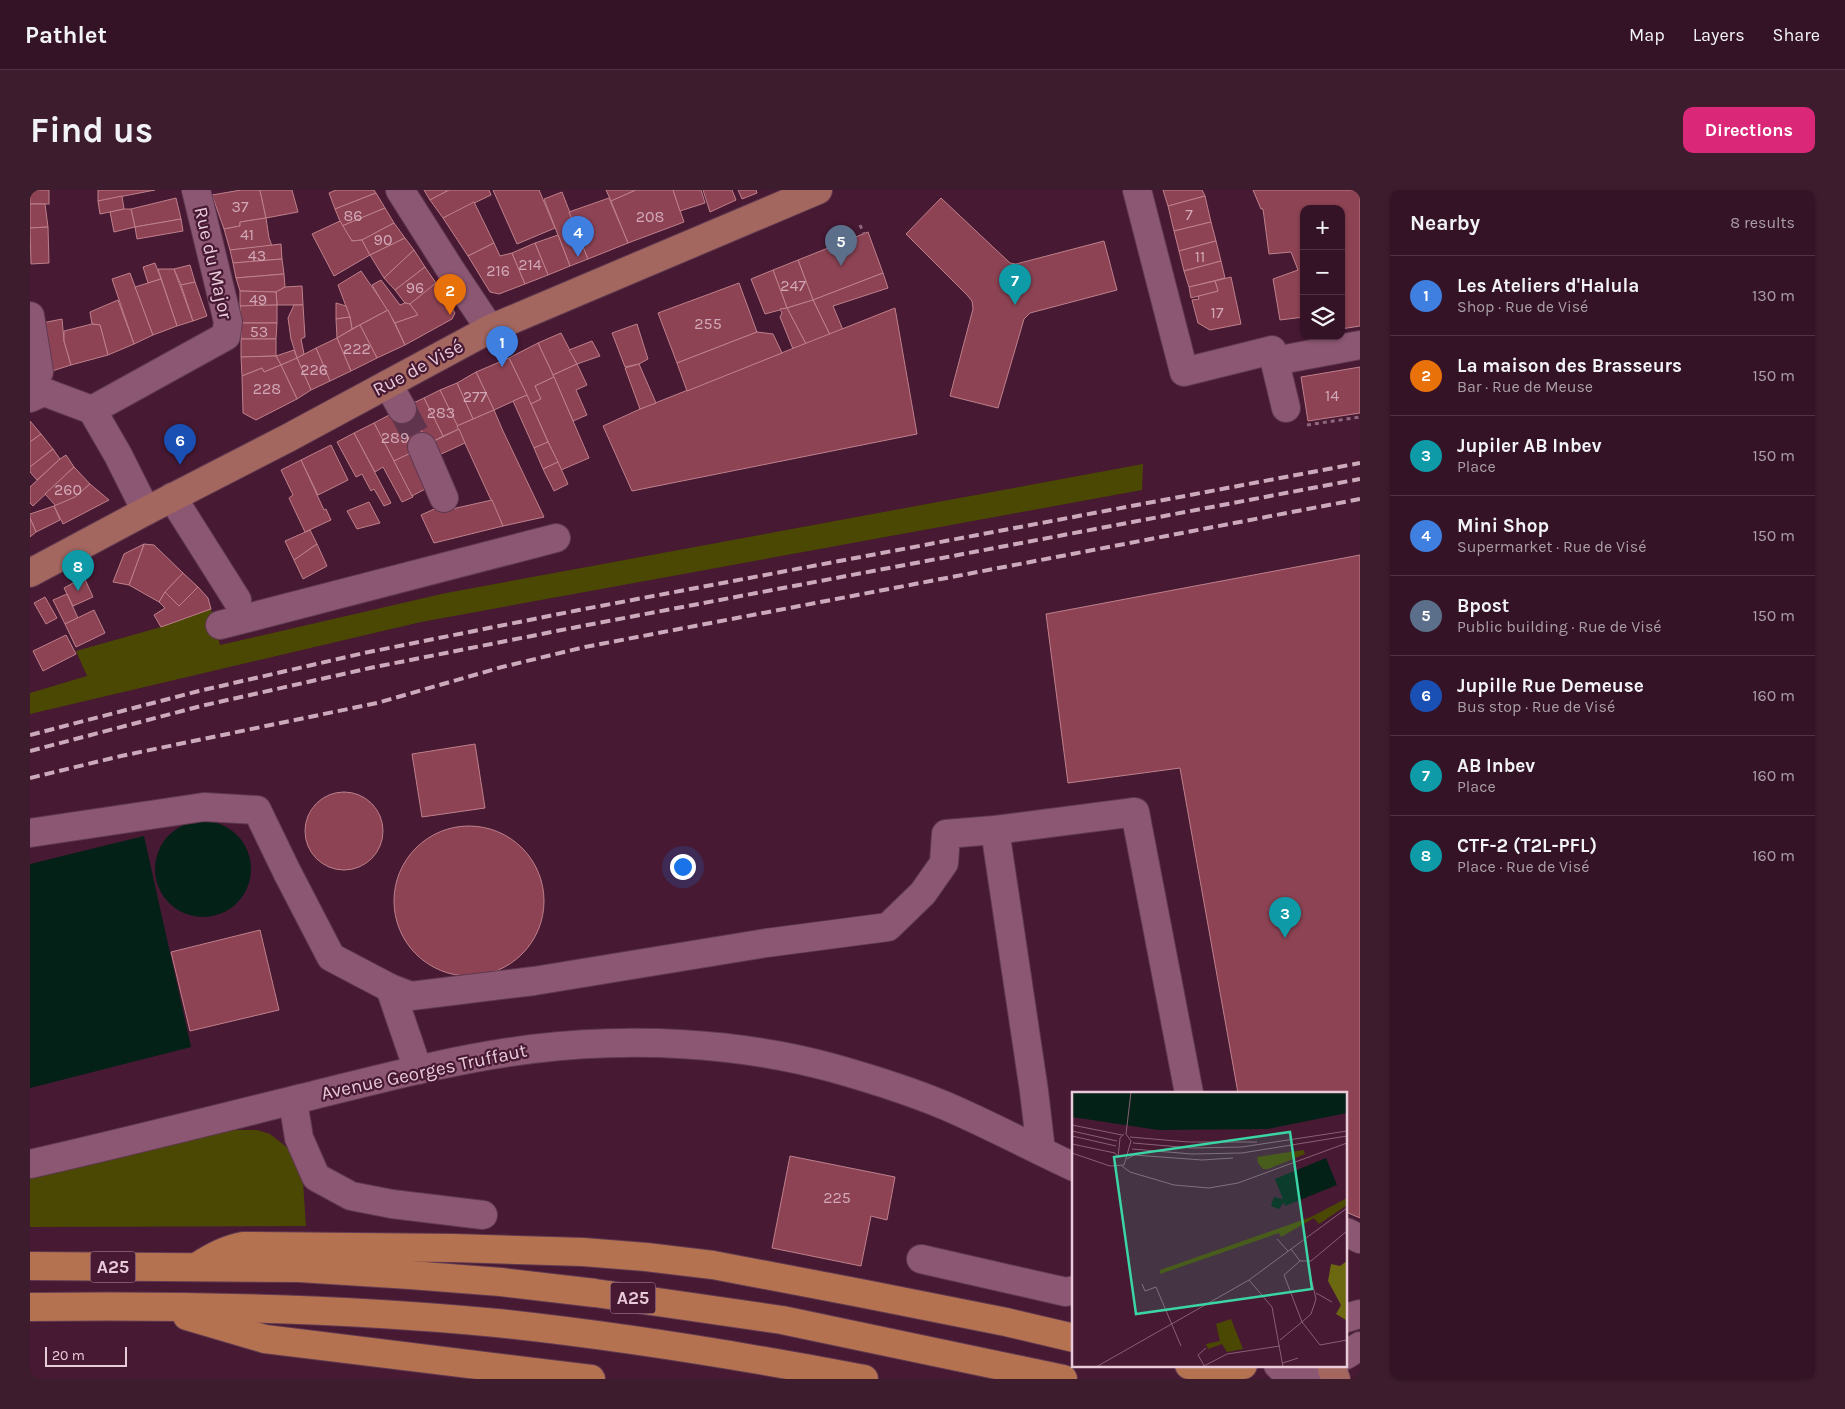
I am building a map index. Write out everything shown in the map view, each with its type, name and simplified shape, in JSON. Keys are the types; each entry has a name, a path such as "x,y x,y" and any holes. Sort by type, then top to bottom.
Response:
{"highway":[{"path":"197,1267 213,1256 232,1248 243,1246 454,1248 584,1252 713,1265 1006,1322 1072,1338"},
{"name":"A25","path":"30,1266 299,1268 410,1274 595,1293 782,1320 1063,1379"},
{"name":"A25","path":"30,1307 280,1309 404,1316 498,1324 682,1347 776,1362 864,1379"},
{"name":"A25","path":"157,1307 265,1339 591,1379"},
{"path":"1195,1366 1214,1369 1236,1366"}],"main road":[{"name":"Rue de Visé","path":"30,573 490,328 818,190"}],"street":[{"name":"Rue du Major","path":"92,410 226,336 228,322 196,190"},
{"path":"400,190 490,328"},
{"path":"1137,190 1184,372 1272,350 1286,408"},
{"path":"30,316 39,372"},
{"path":"1274,361 1360,346"},
{"path":"388,384 402,409"},
{"path":"30,398 44,392 92,410 118,455 146,511"},
{"path":"422,447 444,498"},
{"path":"172,497 237,600"},
{"path":"220,625 556,538"},
{"path":"30,834 204,806 257,810 331,957 390,988 411,996 534,981 766,943 888,927 923,893 944,863 946,834 995,830 1135,812 1189,1092"},
{"path":"995,830 1033,1084 1041,1151"},
{"path":"390,988 418,1070"},
{"name":"Avenue Georges Truffaut","path":"30,1164 418,1070 532,1049 591,1044 689,1045 735,1050 831,1068 871,1079 946,1106 1072,1166"},
{"path":"293,1100 299,1138 316,1177 351,1196 392,1204 483,1215"},
{"path":"1348,1233 1360,1239"},
{"path":"922,1259 1066,1292 1072,1290"},
{"path":"1348,1355 1360,1346"},
{"path":"1269,1379 1271,1366"},
{"path":"1279,1366 1285,1372 1324,1373"}],"path":[{"path":"860,225 864,234"},
{"path":"1286,408 1287,428 1360,417"}],"shaded area":[{"path":"1143,464 1142,490 421,622 30,714 30,693 87,676 76,651 161,627 211,609 220,645 446,593"},
{"path":"203,821 221,825 237,835 247,851 251,869 247,887 237,903 221,913 203,917 185,913 169,903 159,887 155,869 159,851 169,835 185,825"},
{"path":"144,836 191,1047 30,1088 30,864"},
{"path":"234,1130 257,1130 270,1134 289,1149 303,1182 306,1226 30,1227 30,1178"}],"building":[{"path":"30,190 49,190 49,204 30,204"},
{"path":"98,190 155,190 98,201"},
{"path":"241,190 260,190 266,218 240,222 240,226 224,229 212,195"},
{"path":"260,190 292,190 298,212 266,218"},
{"path":"336,190 374,190 376,193 335,209 329,193"},
{"path":"424,190 449,190 430,200"},
{"path":"449,190 489,190 491,195 443,218 430,200"},
{"path":"493,190 539,190 555,228 517,244"},
{"path":"606,190 636,190 611,201"},
{"path":"636,190 673,190 684,222 628,243 611,201"},
{"path":"673,190 701,190 705,203 680,211"},
{"path":"703,190 732,190 736,200 710,212"},
{"path":"738,190 756,190 757,193 742,199"},
{"path":"1163,190 1202,190 1205,196 1168,206"},
{"path":"1253,190 1360,190 1360,326 1345,328 1345,205 1300,205 1300,318 1280,320 1273,279 1298,270 1291,252 1269,254 1263,209 1261,209"},
{"path":"562,192 588,259 570,266 544,199"},
{"path":"376,193 385,208 342,226 335,209"},
{"path":"122,196 124,209 100,214 98,201"},
{"path":"1205,196 1211,222 1174,231 1168,206"},
{"path":"176,198 181,219 135,227 131,209"},
{"path":"609,198 628,243 588,259 569,212"},
{"path":"941,198 1010,263 1016,264 1104,241 1117,290 1030,313 1024,319 998,408 950,396 973,309 972,301 906,234"},
{"path":"474,202 494,243 468,256 443,218"},
{"path":"30,204 45,204 48,227 30,228"},
{"path":"385,208 394,223 362,240 352,241 342,226"},
{"path":"131,209 135,227 114,232 110,212"},
{"path":"266,218 272,246 230,250 224,229 240,226 240,222"},
{"path":"181,219 183,231 137,239 135,227"},
{"path":"340,221 352,241 362,240 370,255 334,276 312,234"},
{"path":"1211,222 1216,241 1179,251 1174,231"},
{"path":"394,223 405,238 370,255 362,240"},
{"path":"48,227 49,263 31,264 30,228"},
{"path":"868,232 883,273 813,300 798,260"},
{"path":"558,235 570,266 548,275 535,243"},
{"path":"405,238 414,250 384,278 370,255"},
{"path":"1216,241 1221,261 1184,271 1179,251"},
{"path":"494,243 500,256 512,253 525,284 499,294 490,292 468,256"},
{"path":"535,243 548,275 525,284 512,253"},
{"path":"281,244 282,259 233,263 230,250"},
{"path":"414,250 425,267 395,290 384,278"},
{"path":"282,259 284,274 236,278 233,263"},
{"path":"798,260 813,300 787,308 773,270"},
{"path":"1221,261 1225,278 1189,287 1184,271"},
{"path":"155,263 161,279 148,283 143,267"},
{"path":"190,265 195,282 181,285 174,269"},
{"path":"425,267 436,283 410,304 405,303 395,290"},
{"path":"158,269 174,269 193,321 177,326"},
{"path":"773,270 787,308 765,314 751,279"},
{"path":"361,271 388,310 352,329 350,317 338,285"},
{"path":"130,273 153,335 134,344 112,279"},
{"path":"883,273 888,288 833,306 843,330 830,335 813,300"},
{"path":"284,274 285,287 276,292 240,291 236,278"},
{"path":"1231,277 1241,324 1210,330 1198,323 1192,300 1199,299 1198,296 1218,291 1215,281"},
{"path":"161,279 177,326 153,335 135,287"},
{"path":"381,280 400,305 410,304 418,315 395,323 372,285"},
{"path":"1215,281 1218,291 1191,298 1189,287"},
{"path":"195,282 207,316 193,321 181,285"},
{"path":"436,283 455,313 452,319 405,345 395,323 418,315 410,304"},
{"path":"739,283 757,332 677,363 658,313"},
{"path":"302,286 303,305 277,305 276,292 285,287"},
{"path":"240,291 276,292 277,305 240,306"},
{"path":"118,300 134,344 108,355 100,325 92,324 90,312"},
{"path":"813,300 830,335 806,344 787,308"},
{"path":"336,303 346,306 350,317 336,319"},
{"path":"277,305 277,323 241,323 240,306"},
{"path":"294,305 303,305 305,337 301,339 304,354 297,358 291,339 288,318"},
{"path":"787,308 806,344 793,349 780,317 782,313 780,309"},
{"path":"895,308 917,434 632,491 603,426 640,409"},
{"path":"388,310 405,345 377,358 360,325"},
{"path":"350,317 352,329 337,338 336,319"},
{"path":"62,319 64,341 71,365 49,372 42,323"},
{"path":"241,323 277,323 276,339 241,339"},
{"path":"92,324 100,325 108,355 71,365 64,341 64,331"},
{"path":"637,324 648,359 639,364 625,367 612,333"},
{"path":"360,325 377,358 351,371 337,338"},
{"path":"757,332 773,334 782,353 687,391 677,363"},
{"path":"561,333 577,364 553,375 538,343"},
{"path":"337,338 351,371 330,381 316,348"},
{"path":"241,339 276,339 276,356 241,357"},
{"path":"592,341 600,356 577,364 569,350"},
{"path":"538,343 554,377 535,386 541,399 531,404 509,358"},
{"path":"316,348 330,381 311,390 297,358"},
{"path":"294,350 297,358 281,365 276,356"},
{"path":"276,356 281,365 264,372 262,368 242,376 241,357"},
{"path":"297,358 311,390 297,399 281,365"},
{"path":"509,358 527,395 494,410 476,372"},
{"path":"577,364 587,385 576,390 587,415 573,421 553,375"},
{"path":"639,364 656,403 640,409 625,368"},
{"path":"281,365 297,399 256,420 243,413 242,376 262,368 264,372"},
{"path":"1360,367 1360,413 1308,421 1301,377"},
{"path":"476,372 494,410 473,419 457,383"},
{"path":"554,377 589,458 561,470 531,404 541,399 535,386"},
{"path":"457,383 473,419 457,426 440,390"},
{"path":"440,390 459,429 443,436 424,398"},
{"path":"527,395 548,442 534,448 513,401"},
{"path":"424,398 443,436 428,444 409,405"},
{"path":"409,405 428,444 415,451 395,412"},
{"path":"494,410 544,517 503,526 457,426"},
{"path":"395,412 415,451 394,461 374,423"},
{"path":"30,421 41,434 30,442"},
{"path":"374,423 413,497 402,502 383,467 375,472 354,433"},
{"path":"459,429 465,443 437,456 428,444"},
{"path":"354,433 391,503 384,506 374,489 371,491 362,474 356,477 337,442"},
{"path":"41,434 53,449 30,467 30,442"},
{"path":"548,442 558,462 543,469 534,448"},
{"path":"331,445 348,480 318,495 301,460"},
{"path":"53,449 60,459 37,480 30,472 30,467"},
{"path":"415,451 431,486 412,496 394,461"},
{"path":"66,455 74,467 33,506 30,503 30,487"},
{"path":"301,460 324,510 326,509 331,520 305,532 289,498 293,495 281,470"},
{"path":"558,462 568,484 554,491 543,469"},
{"path":"74,467 90,484 75,497 56,506 45,494"},
{"path":"90,484 109,500 63,524 54,506 75,497"},
{"path":"492,500 503,526 434,543 421,515 441,506 443,511"},
{"path":"369,502 380,523 357,529 347,511"},
{"path":"54,506 60,520 36,532 30,514"},
{"path":"30,518 36,532 30,537"},
{"path":"310,530 317,544 294,560 285,541"},
{"path":"144,544 154,545 183,573 165,592 159,602 129,585"},
{"path":"144,544 129,585 113,582 124,554"},
{"path":"317,544 327,566 303,579 294,560"},
{"path":"1360,555 1360,1218 1348,1213 1348,1092 1238,1092 1180,768 1068,783 1046,614"},
{"path":"183,573 198,587 179,606 165,592"},
{"path":"84,577 93,597 73,606 64,588"},
{"path":"198,587 208,598 211,609 161,627 154,615 165,608 159,602 165,592 179,606"},
{"path":"67,594 78,618 65,624 53,600"},
{"path":"45,597 57,618 46,624 34,603"},
{"path":"94,610 105,633 76,647 65,624"},
{"path":"66,635 76,654 43,671 33,651"},
{"path":"475,744 485,808 422,817 412,754"},
{"path":"336,792 352,792 366,798 377,809 383,823 383,839 377,853 366,864 352,870 336,870 322,864 311,853 305,839 305,823 311,809 322,798"},
{"path":"469,826 498,832 522,848 538,872 544,901 538,930 522,954 498,970 469,976 440,970 416,954 400,930 394,901 400,872 416,848 440,832"},
{"path":"260,930 279,1010 190,1031 171,952"},
{"path":"790,1156 895,1177 887,1220 871,1216 861,1266 772,1248"}],"tunnel":[{"path":"402,409 422,447"}],"railway":[{"path":"30,735 199,691 364,653 579,610 1360,463"},
{"path":"30,751 201,706 370,668 582,626 1360,479"},
{"path":"30,778 121,756 377,703 502,667 585,647 1360,499"}],"place":[{"name":"Mini Shop","path":"578,257"},
{"name":"Bpost","path":"841,266"},
{"name":"AB Inbev","path":"1015,305"},
{"name":"La maison des Brasseurs","path":"450,315"},
{"name":"Les Ateliers d'Halula","path":"502,367"},
{"name":"Jupille Rue Demeuse","path":"180,465"},
{"name":"CTF-2 (T2L-PFL)","path":"78,591"},
{"name":"Jupiler AB Inbev","path":"1285,938"}]}
